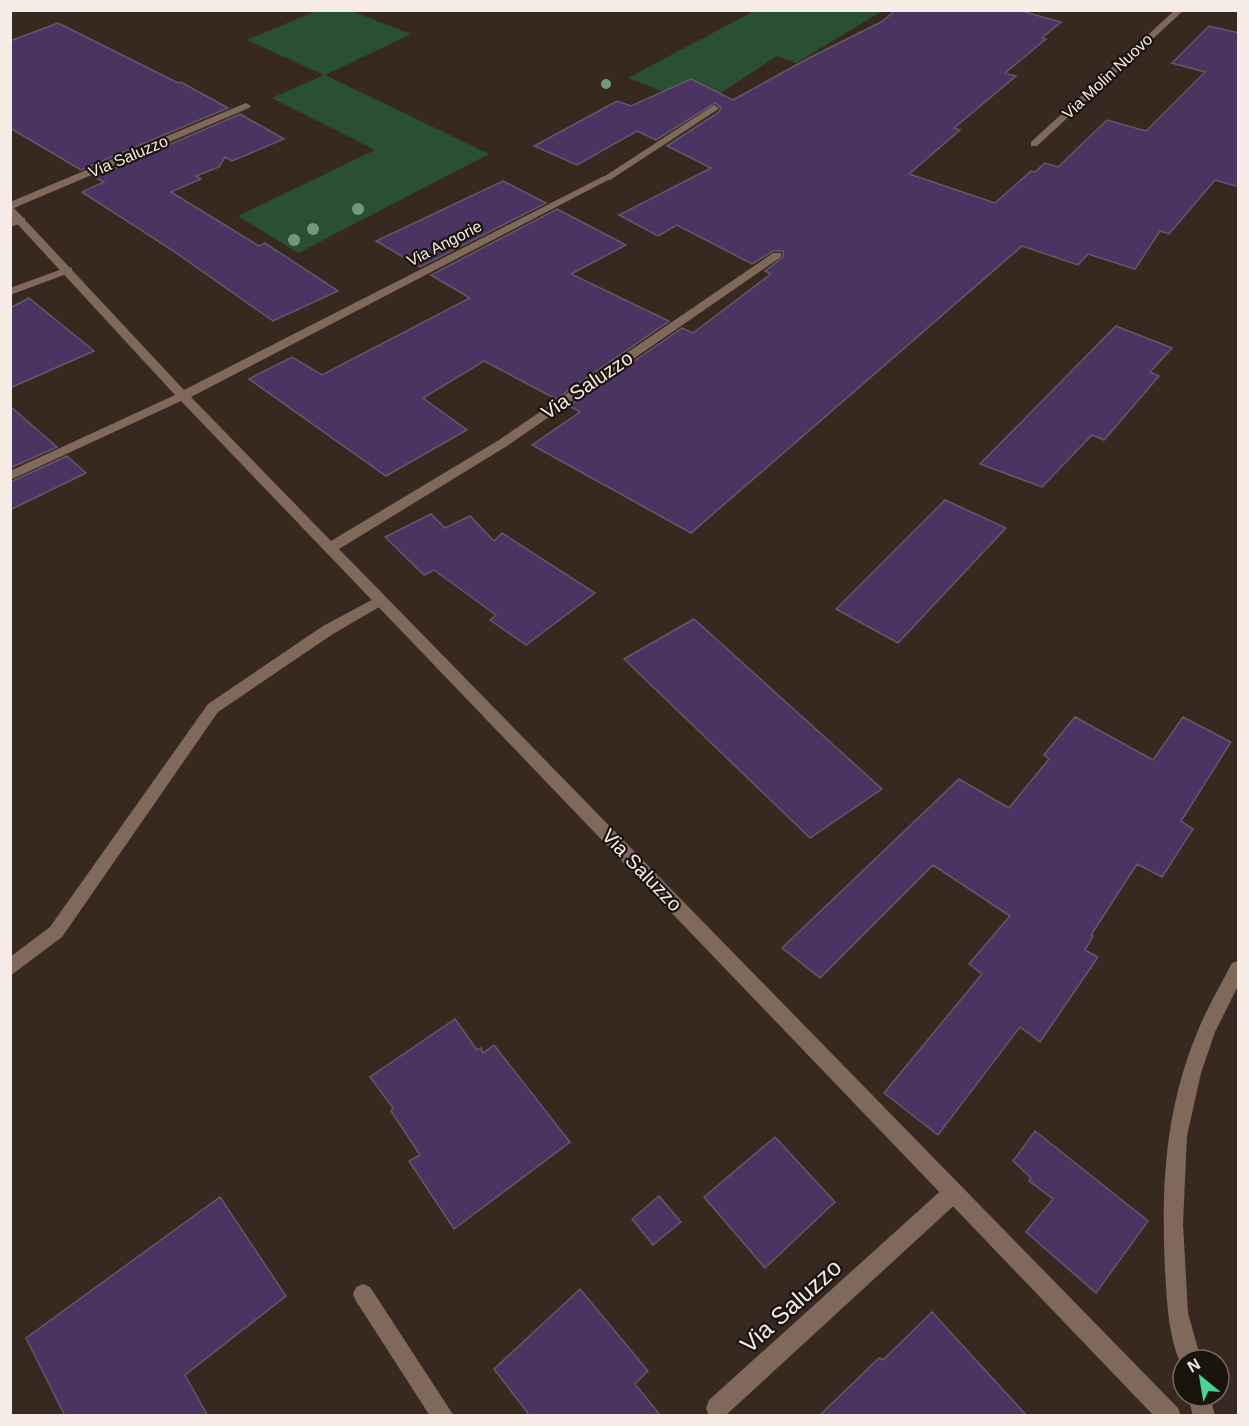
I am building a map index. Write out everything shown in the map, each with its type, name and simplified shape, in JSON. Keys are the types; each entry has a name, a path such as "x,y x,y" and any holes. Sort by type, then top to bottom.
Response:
{"street":[{"name":"Via Molin Nuovo","path":"1034,144 1180,10"},
{"name":"Via Saluzzo","path":"246,106 13,215 68,270 183,396 1170,1416"},
{"name":"Via Angorie","path":"183,396 607,178 714,108"},
{"name":"Via Saluzzo","path":"331,547 503,443 777,255"},
{"path":"10,292 68,270"},
{"path":"10,476 183,396"},
{"path":"10,968 56,932 213,708 328,630 381,600"},
{"path":"1187,1348 1178,1313 1173,1235 1177,1136 1192,1073 1207,1030 1239,969"},
{"name":"Via Saluzzo","path":"717,1408 953,1193"},
{"path":"363,1294 443,1416"}],"green space":[{"path":"316,11 351,11 411,34 325,75 489,154 298,253 238,216 375,150 272,98 324,75 247,40"},
{"path":"754,11 882,11 796,63 777,56 701,106 628,78"}],"building":[{"path":"896,10 1018,10 1061,22 1042,38 1046,39 1005,73 1016,76 954,128 960,130 909,174 995,203 1031,171 1035,172 1045,163 1058,167 1107,120 1146,131 1205,72 1172,63 1209,26 1239,33 1239,187 1215,180 1169,234 1160,231 1135,269 1088,254 1078,265 1022,246 691,533 532,445 580,412 569,406 682,328 693,333 771,274 765,271 783,257 783,251 773,251 752,264 677,225 658,236 619,215 711,168 667,146 719,112 721,108 715,103 656,140 637,131 577,165 534,146 617,101 631,106 691,79 733,100 881,22"},
{"path":"58,23 178,83 181,82 228,108 81,170 10,128 10,41"},
{"path":"240,114 284,139 232,161 225,157 219,167 196,176 201,179 171,192 259,246 265,243 338,291 273,321 172,250 82,192 104,182 94,177"},
{"path":"503,181 546,203 420,267 376,241"},
{"path":"557,209 626,245 571,274 669,321 556,399 484,361 423,398 467,430 386,476 249,379 292,357 322,375 470,298 431,275"},
{"path":"29,298 94,351 10,388 10,308"},
{"path":"1116,326 1172,348 1150,372 1159,376 1104,440 1092,435 1042,487 980,464"},
{"path":"10,406 57,447 10,468"},
{"path":"67,456 86,473 10,510 10,482"},
{"path":"945,500 1006,528 898,643 836,609"},
{"path":"431,514 445,528 470,516 494,541 502,533 595,593 526,645 490,620 496,615 434,570 424,575 385,537"},
{"path":"694,619 882,789 810,838 624,659"},
{"path":"1075,717 1153,760 1183,717 1231,742 1181,821 1193,829 1162,877 1137,864 1091,935 1093,936 1085,950 1098,957 1040,1042 1020,1027 938,1135 884,1093 982,974 969,964 1010,916 933,865 820,978 782,948 959,779 1009,808 1049,759 1044,755"},
{"path":"455,1019 477,1050 481,1048 483,1053 494,1045 570,1142 454,1229 409,1161 420,1155 391,1111 393,1108 370,1077"},
{"path":"1035,1131 1148,1221 1096,1293 1026,1232 1053,1199 1029,1181 1031,1178 1013,1161"},
{"path":"775,1137 835,1202 765,1268 704,1197"},
{"path":"659,1196 681,1222 653,1245 632,1219"},
{"path":"220,1197 286,1296 185,1375 208,1416 65,1416 26,1338"},
{"path":"580,1289 648,1371 635,1384 661,1416 530,1416 494,1369"},
{"path":"932,1312 1027,1416 819,1416 879,1358 883,1360"}]}
